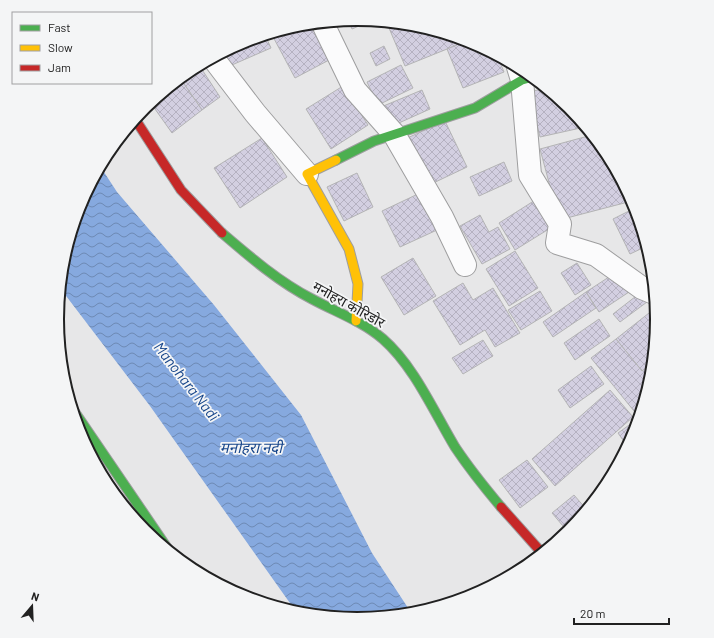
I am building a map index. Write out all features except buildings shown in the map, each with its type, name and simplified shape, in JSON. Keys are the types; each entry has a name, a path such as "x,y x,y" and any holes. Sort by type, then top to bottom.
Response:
{"main road":[{"path":"356,321 358,284 349,249 307,174 374,141 475,108 522,76"},
{"name":"मनोहरा कोरिडोर","path":"138,124 181,190 219,231 266,269 311,299 356,321 383,338 406,364 456,448 485,488 538,549"},
{"path":"84,426 156,532"}],"street":[{"path":"325,28 355,90 394,134 442,217 465,265"},
{"path":"216,62 255,113 307,174"},
{"path":"524,78 530,175 560,224 557,243 596,255 642,288 648,290"}],"water":[{"name":"मनोहरा नदी","path":"103,171 117,192 214,305 301,415 372,553 407,607 357,612 319,609 291,604 150,406 66,295 74,243 86,207"}],"traffic: fast":[{"path":"336,160 374,141 475,108 525,79"},
{"path":"222,233 254,260 288,285 358,322 383,339 394,350 414,376 455,447 477,478 501,507"},
{"path":"84,426 156,532"}],"traffic: slow":[{"path":"336,160 307,174 349,249 358,284 356,321"}],"traffic: jam":[{"path":"138,124 181,190 222,233"},
{"path":"501,507 538,549"}],"water label":[{"name":"Manohara Nadi","path":"187,381"}]}
